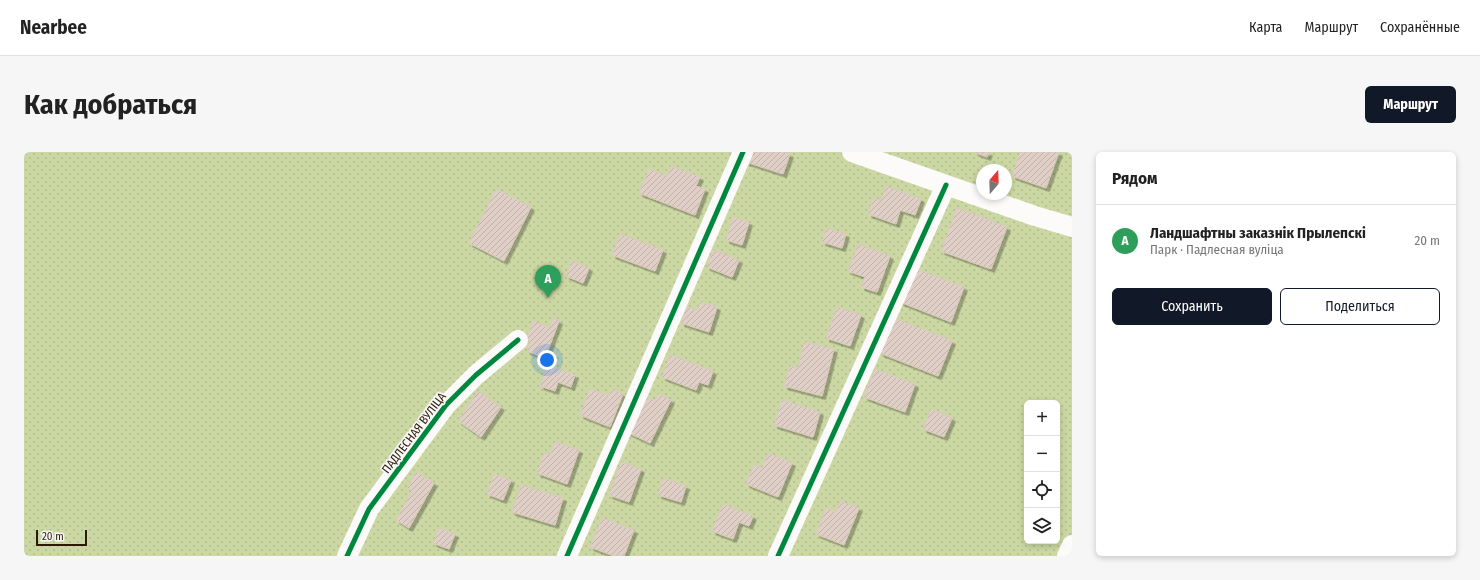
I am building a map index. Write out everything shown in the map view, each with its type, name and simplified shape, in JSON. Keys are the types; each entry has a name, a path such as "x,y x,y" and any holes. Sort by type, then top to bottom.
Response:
{"street":[{"path":"567,556 743,152"},
{"path":"852,152 1035,216 1072,227"},
{"path":"778,556 946,185"},
{"name":"ПАДЛЕСНАЯ ВУЛІЦА","path":"347,556 369,509 446,405 476,375 518,340"},
{"path":"1067,556 1072,545"}],"green space":[{"path":"24,152 1072,152 1072,556 24,556"}],"building":[{"path":"749,152 784,152 790,154 783,174 746,162"},
{"path":"974,152 989,152 987,157"},
{"path":"1020,152 1059,152 1046,188 1012,176"},
{"path":"671,166 700,177 696,186 705,189 695,215 639,193 649,169 667,176"},
{"path":"886,186 921,199 915,215 900,210 896,224 868,214 873,198 881,200"},
{"path":"496,189 531,207 504,261 469,243"},
{"path":"957,208 1007,227 991,269 941,251"},
{"path":"733,217 749,222 742,245 726,240"},
{"path":"826,228 846,234 842,248 822,242"},
{"path":"620,234 663,250 655,271 612,255"},
{"path":"858,244 890,256 877,292 861,287 865,277 848,271"},
{"path":"713,250 739,260 732,277 707,267"},
{"path":"572,261 589,268 583,283 566,276"},
{"path":"913,268 964,287 951,322 900,302"},
{"path":"700,302 717,307 709,332 681,323 686,307 698,310"},
{"path":"837,307 861,315 850,346 826,338"},
{"path":"553,318 559,321 545,358 527,351 531,341 526,340 533,321 549,328"},
{"path":"894,318 952,341 938,376 880,353"},
{"path":"804,342 834,349 822,396 784,386 790,366 798,368"},
{"path":"670,355 713,371 708,385 699,382 696,390 662,377"},
{"path":"547,365 575,375 571,387 558,382 555,391 540,386"},
{"path":"875,369 915,384 905,412 864,397"},
{"path":"590,389 609,396 611,389 623,394 610,427 580,415"},
{"path":"478,391 501,407 481,437 458,421"},
{"path":"658,394 671,400 650,443 627,432 644,396 655,401"},
{"path":"782,400 820,412 813,437 774,425"},
{"path":"931,409 952,418 944,437 923,429"},
{"path":"555,442 579,450 567,484 537,473 544,453 550,455"},
{"path":"768,453 792,463 778,497 746,484 754,465 762,468"},
{"path":"621,462 641,469 629,502 609,495"},
{"path":"416,472 434,483 409,528 396,520 412,491 407,488"},
{"path":"494,474 511,480 503,500 487,494"},
{"path":"663,478 686,486 681,502 658,495"},
{"path":"521,485 563,498 555,525 512,512"},
{"path":"840,501 859,508 844,545 816,534 826,508 836,512"},
{"path":"723,504 753,516 749,526 739,522 733,539 712,531"},
{"path":"602,518 634,530 624,556 614,556 590,547"},
{"path":"439,528 455,534 449,549 433,543"}],"cycle path":[{"path":"567,556 743,152"},
{"path":"778,556 946,185"},
{"path":"347,556 369,509 446,405 476,375 518,340"}],"place":[{"name":"Ландшафтны заказнік Прылепскі","path":"548,298"}]}
